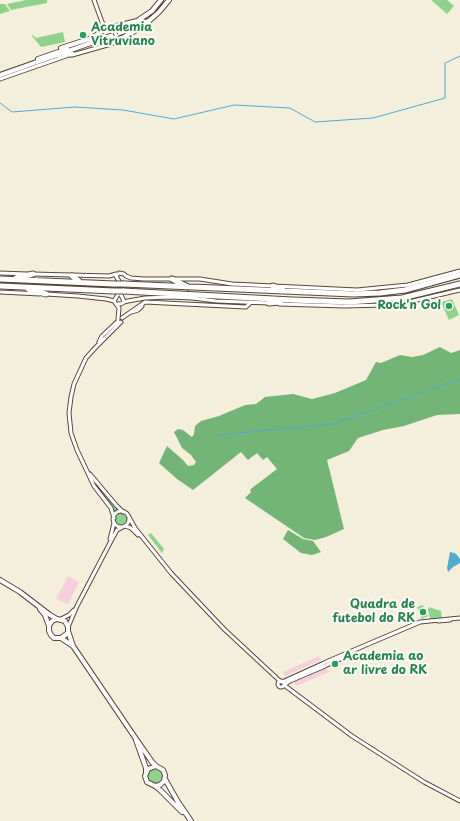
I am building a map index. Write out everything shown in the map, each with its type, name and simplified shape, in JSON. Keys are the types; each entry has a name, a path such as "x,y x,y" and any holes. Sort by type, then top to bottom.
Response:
{"highway":[{"path":"12,279 33,274"},
{"path":"0,279 353,294 391,292 416,288 460,275"},
{"path":"72,276 77,280 84,282"},
{"path":"172,279 191,288"},
{"path":"59,282 56,285 60,289"},
{"path":"0,286 348,302 385,300 412,296 460,284"},
{"path":"273,286 289,292"},
{"path":"19,287 46,294"},
{"path":"220,288 223,293 220,296"},
{"path":"269,303 292,300"}],"main road":[{"path":"94,0 102,22 105,26 114,30 116,35 115,42"},
{"path":"0,73 72,43 92,38 108,28 137,21 152,11 161,0"},
{"path":"0,79 73,54 115,42 152,22 160,13 167,1"},
{"path":"0,73 136,27 150,20 167,1"},
{"path":"33,60 138,24 149,18 167,1"},
{"path":"102,22 100,41 108,45"},
{"path":"54,56 73,54"},
{"path":"0,272 72,276 109,276 122,273 126,276 144,279 200,279 232,284 357,290 416,283 460,271"},
{"path":"116,274 116,277 120,283 115,302 118,308 120,320"},
{"path":"124,303 121,294 122,283 126,276"},
{"path":"0,292 78,296 124,303 134,300 169,297 216,301 344,306 379,305 413,301 460,290"},
{"path":"216,301 219,305"},
{"path":"107,546 114,523 114,518 108,504 94,486 77,450 71,433 70,405 74,384 86,358 112,331 120,320 132,312 139,310 144,303 246,307 251,302"},
{"path":"120,320 120,308 124,303"},
{"path":"96,347 102,336 112,331"},
{"path":"86,470 116,505 129,517 146,543"},
{"path":"114,518 116,514 123,512"},
{"path":"34,603 44,615 51,635 57,639 65,637 77,606 107,546 117,530 128,522 129,517"},
{"path":"114,523 117,526 124,526 134,531 211,616 282,684 352,736 388,760 424,782 460,800"},
{"path":"0,580 34,603 50,616 65,621 73,646 134,736 156,766 163,770 165,778 178,802 191,821"},
{"path":"49,626 52,621 69,615 77,606"},
{"path":"282,684 420,622 460,619"},
{"path":"61,638 73,646"},
{"path":"282,684 300,675"},
{"path":"290,681 290,689"},
{"path":"282,684 296,694"},
{"path":"134,736 146,768 145,776 147,782 160,790 191,821"},
{"path":"146,772 150,768 156,766"},
{"path":"155,786 162,783 165,778"}],"shaded area":[{"path":"68,576 79,582 68,604 56,599"},
{"path":"319,656 321,660 285,676 283,672"},
{"path":"327,668 329,672 296,686 294,682"}],"green space":[{"path":"26,0 47,0 47,3 11,10 7,4"},
{"path":"431,0 447,0 454,6 447,14"},
{"path":"0,4 5,4 10,11 0,14"},
{"path":"63,32 65,42 41,47 32,36 33,35 36,38"},
{"name":"Rock'n Gol","path":"452,299 459,315 449,320 441,302"},
{"path":"440,347 451,353 460,350 460,414 437,415 404,426 383,430 358,438 349,451 327,460 344,529 326,537 315,540 304,538 245,498 251,492 250,490 252,488 277,469 267,457 263,460 257,453 248,460 241,452 193,490 177,479 159,463 167,446 188,466 194,465 196,462 191,455 182,448 174,432 178,429 183,430 192,437 195,426 201,421 219,416 245,405 256,404 265,397 293,394 312,399 335,393 366,380 376,362 381,363 400,355 412,357 423,355"},
{"path":"89,474 119,511 113,514 112,510 95,486"},
{"path":"121,512 126,514 128,519 126,524 121,526 116,524 114,519 116,514"},
{"path":"288,530 303,539 313,541 321,552 312,555 301,553 283,539"},
{"path":"151,533 164,549 162,553 148,535"},
{"name":"Quadra de futebol do RK","path":"423,605 428,616 422,619 417,607"},
{"path":"429,607 441,611 442,618 430,619"},
{"path":"155,767 162,770 164,779 156,785 149,782 147,776 149,771"}],"water":[{"path":"450,552 456,554 460,559 460,563 448,572 447,568"}],"waterway":[{"path":"0,103 12,112 75,107 123,110 174,119 234,105 290,108 315,122 373,118 445,98 445,63 460,56"},
{"path":"219,435 333,424 460,379"}],"place":[{"name":"Academia Vitruviano","path":"83,35"},
{"name":"Rock'n Gol","path":"449,306"},
{"name":"Quadra de futebol do RK","path":"423,612"},
{"name":"Academia ao ar livre do RK","path":"335,664"}]}
